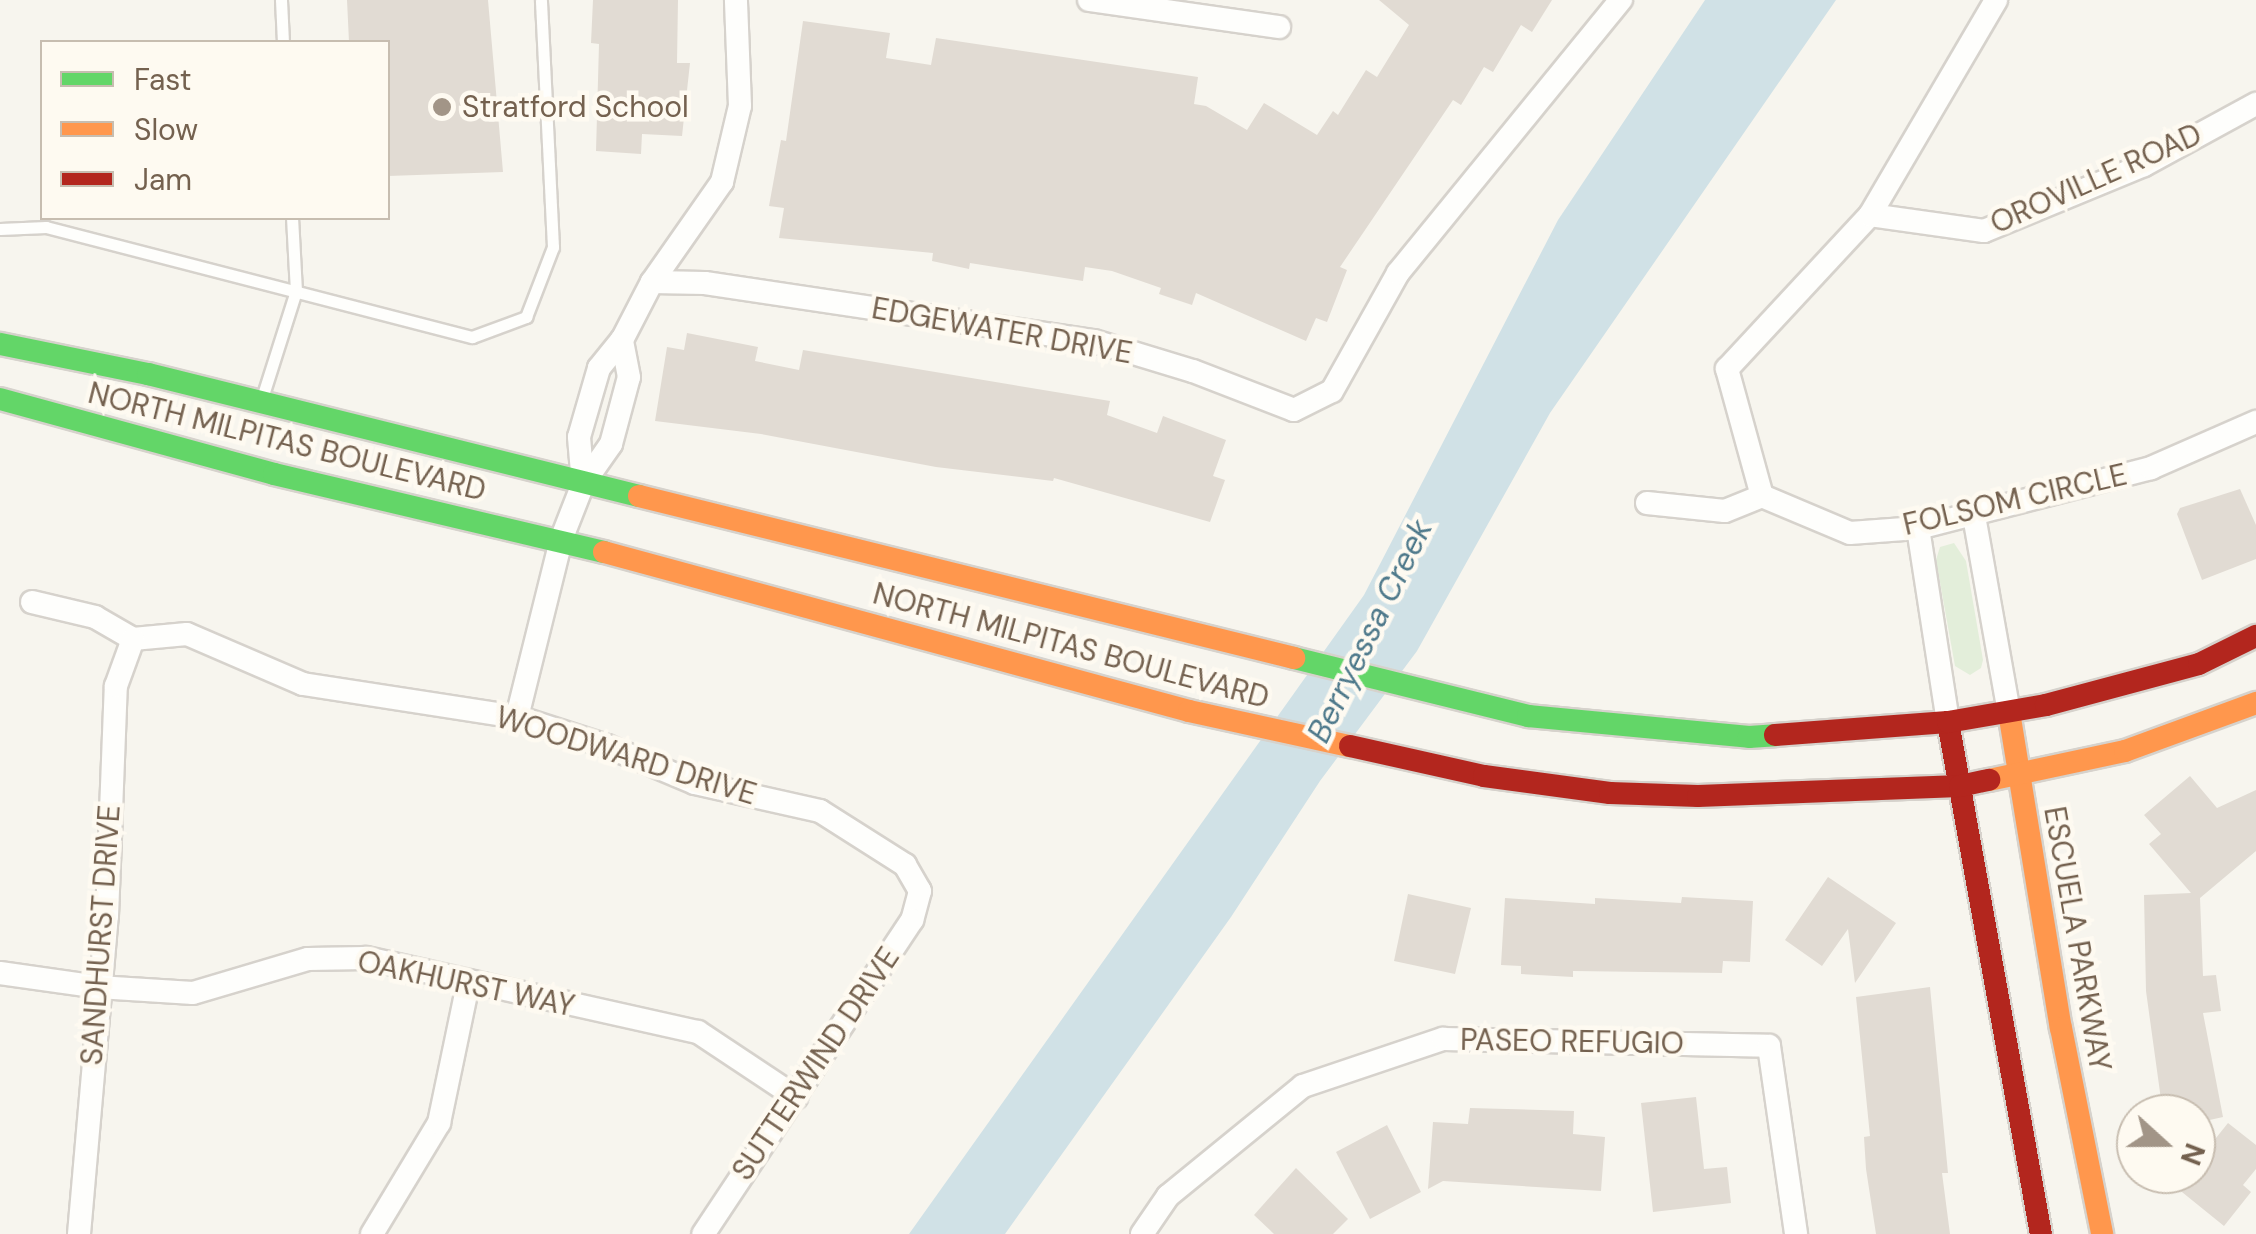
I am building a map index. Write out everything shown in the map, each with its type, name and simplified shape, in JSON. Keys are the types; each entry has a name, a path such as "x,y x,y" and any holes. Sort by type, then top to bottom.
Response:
{"main road":[{"name":"NORTH MILPITAS BOULEVARD","path":"0,344 261,402 1528,716 1749,738 1948,722 2009,712 2199,664 2256,636"},
{"name":"NORTH MILPITAS BOULEVARD","path":"0,399 274,474 389,497 561,540 1189,711 1417,765 1610,793 1718,795 1960,786 2125,751 2256,702"},
{"name":"ESCUELA PARKWAY","path":"2009,712 2017,776 2102,1234"},
{"path":"1948,722 2041,1234"}],"street":[{"path":"583,484 579,436 599,368 622,340 652,282 722,182 740,106 736,0"},
{"path":"1089,0 1279,28"},
{"name":"EDGEWATER DRIVE","path":"652,282 705,284 1094,341 1193,370 1294,410 1332,390 1398,273 1621,0"},
{"path":"1647,503 1725,511 1762,496 1727,369 1870,215 1996,0"},
{"name":"OROVILLE ROAD","path":"1870,215 1984,231 2144,165 2256,104"},
{"path":"517,717 561,540 583,484 612,444 629,377 622,340"},
{"name":"FOLSOM CIRCLE","path":"1762,496 1850,534 1918,528 2151,468 2256,422"},
{"path":"1974,516 2009,712"},
{"path":"1918,528 1948,722"},
{"path":"32,602 95,617 133,639"},
{"name":"WOODWARD DRIVE","path":"133,639 187,634 304,684 517,717 606,746 694,783 820,811 905,865 920,891"},
{"name":"SANDHURST DRIVE","path":"79,1234 107,916 116,686 133,639"},
{"name":"SUTTERWIND DRIVE","path":"703,1234 912,920 920,891"},
{"name":"OAKHURST WAY","path":"0,973 98,987 194,993 308,959 366,958 468,984 698,1032 796,1097"},
{"path":"372,1234 439,1122 468,984"},
{"name":"PASEO REFUGIO","path":"1142,1234 1168,1196 1303,1086 1443,1039 1769,1046 1796,1234"}],"lane":[{"path":"281,0 283,40"},
{"path":"0,229 46,226 472,336 526,317 553,247 541,0"},
{"path":"261,402 296,290 292,220"}],"green space":[{"path":"1954,543 1966,561 1983,660 1981,668 1970,675 1955,666 1936,560 1940,547"}],"water":[{"name":"Berryessa Creek","path":"1705,0 1836,0 1550,413 1417,651 1320,781 1231,917 1005,1234 909,1234 1364,595 1558,220"}],"building":[{"name":"Stratford School","path":"347,0 488,0 503,172 390,176 390,40 349,40"},
{"path":"593,0 678,0 677,63 690,63 682,136 642,134 641,154 596,151 599,44 591,43"},
{"path":"1379,0 1552,0 1532,32 1521,25 1493,72 1484,67 1461,105 1453,100 1340,267 1347,270 1327,322 1316,318 1306,341 1196,293 1192,305 1159,294 1161,288 1112,271 1085,267 1083,281 970,263 969,269 932,261 933,253 779,238 784,208 769,206 781,140 786,141 803,21 890,33 886,58 931,65 936,38 1198,77 1194,104 1206,106 1247,130 1264,103 1317,135 1333,111 1338,115 1366,70 1377,77 1409,25"},
{"path":"687,333 758,347 755,361 799,370 803,350 1110,401 1107,415 1157,433 1163,416 1226,440 1213,476 1225,480 1210,522 1054,478 1053,481 936,467 761,434 655,421 667,347 684,350"},
{"path":"2240,489 2256,525 2256,559 2202,580 2177,514 2180,508"},
{"path":"2190,776 2217,808 2256,790 2256,851 2200,898 2203,976 2216,975 2221,1011 2203,1013 2223,1117 2216,1119 2216,1094 2160,1094 2146,991 2144,895 2191,893 2149,844 2161,834 2144,815"},
{"path":"1828,877 1896,923 1855,983 1848,929 1822,966 1785,940"},
{"path":"1408,894 1471,908 1455,974 1394,961"},
{"path":"1682,897 1753,901 1750,962 1723,961 1722,973 1573,971 1573,977 1521,974 1521,966 1501,965 1505,898 1595,904 1595,898 1681,903"},
{"path":"1930,987 1948,1173 1942,1173 1950,1234 1876,1234 1866,1169 1864,1137 1870,1136 1856,997"},
{"path":"1696,1097 1704,1169 1727,1167 1731,1203 1653,1212 1641,1103"},
{"path":"1470,1108 1574,1111 1573,1134 1605,1137 1601,1191 1443,1181 1428,1189 1433,1122 1468,1124"},
{"path":"2228,1123 2256,1145 2256,1169 2243,1185 2251,1192 2224,1226 2184,1194 2216,1194 2216,1138"},
{"path":"1387,1125 1421,1192 1370,1219 1336,1152"},
{"path":"1296,1168 1348,1219 1333,1234 1274,1234 1254,1215"}],"traffic: fast":[{"path":"0,344 148,374 639,496"},
{"path":"0,399 274,474 604,552"},
{"path":"1294,658 1528,716 1749,737 1775,735"}],"traffic: slow":[{"path":"639,496 1294,658"},
{"path":"604,552 1189,711 1350,746"},
{"path":"1989,780 2125,751 2256,703"},
{"path":"2009,712 2061,1028 2102,1234"}],"traffic: jam":[{"path":"1775,735 1948,722 2046,705 2199,664 2256,636"},
{"path":"1948,722 2041,1234"},
{"path":"1350,746 1484,776 1610,793 1698,796 1960,786 1989,780"}],"place":[{"name":"Stratford School","path":"442,107"}]}
